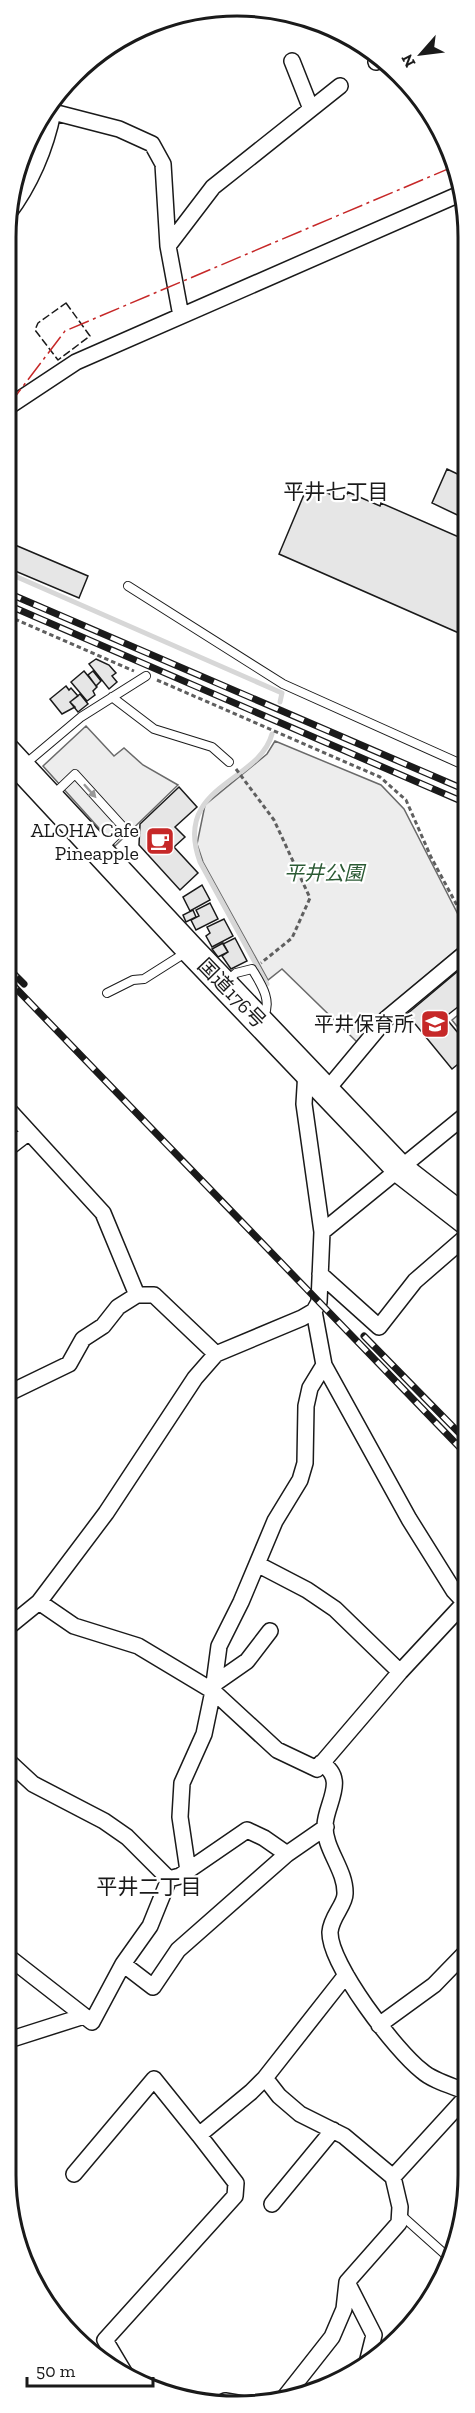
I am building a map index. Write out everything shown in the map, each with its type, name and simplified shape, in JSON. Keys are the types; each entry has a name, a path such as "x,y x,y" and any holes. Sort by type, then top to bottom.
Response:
{"highway":[{"name":"国道176号","path":"16,770 49,799 401,1170 458,1214"}],"street":[{"path":"292,61 311,109"},
{"path":"168,246 213,187 340,86"},
{"path":"58,109 119,129 152,144 163,164 168,246 181,316"},
{"path":"21,192 44,146 50,121"},
{"path":"16,402 76,362 454,196"},
{"path":"326,1091 386,1019 458,959"},
{"path":"306,1071 304,1104 322,1232 321,1294 314,1311 324,1365 409,1519 458,1590"},
{"path":"16,1118 103,1213 137,1294"},
{"path":"322,1232 458,1122"},
{"path":"16,1142 29,1132"},
{"path":"320,1274 379,1327 415,1281 458,1244"},
{"path":"16,1390 69,1364 83,1339 103,1326 117,1306 137,1294 154,1295 216,1354"},
{"path":"16,1621 39,1602 106,1513 195,1378 216,1354 314,1311"},
{"path":"188,1871 180,1817 182,1783 204,1734 214,1688 219,1646 258,1564 275,1521 300,1480 305,1463 306,1406 310,1388 324,1365"},
{"path":"258,1564 307,1590 335,1609 400,1672"},
{"path":"39,1602 74,1626 138,1646 214,1688 277,1750 317,1769 400,1672 458,1612"},
{"path":"214,1688 247,1661 270,1631"},
{"path":"321,1763 329,1767 335,1779 333,1801 326,1827 328,1842 344,1882 345,1897 334,1913 330,1932 333,1945 346,1975 380,2025 423,2073 458,2090"},
{"path":"16,1768 33,1784 104,1821 127,1837 170,1879"},
{"path":"123,1964 153,1987 178,1950 287,1854 326,1827"},
{"path":"16,1963 92,2022 123,1964 150,1926 170,1879 188,1871 247,1830 264,1838 287,1854"},
{"path":"380,2025 434,1985 458,1960"},
{"path":"199,2135 265,2078 346,1975"},
{"path":"16,2038 84,2016"},
{"path":"265,2078 279,2096 300,2114 344,2136 393,2177 400,2214 399,2223 347,2282 345,2309 332,2337 290,2390"},
{"path":"74,2174 154,2079 236,2183 235,2196 105,2340 117,2360"},
{"path":"393,2177 458,2104"},
{"path":"272,2204 333,2130"},
{"path":"347,2282 374,2335 370,2353"}],"lane":[{"path":"128,586 283,684 458,763"},
{"path":"16,764 81,717 146,676"},
{"path":"112,697 154,729 212,747 229,762"},
{"path":"49,799 75,774 124,828 99,852"},
{"path":"107,993 134,980 144,979 190,949"},
{"path":"400,2214 444,2254"}],"path":[{"path":"16,619 380,777 406,800 431,857 458,907"},
{"path":"240,774 274,820 310,898 292,938 259,965"}],"shaded area":[{"path":"86,726 114,756 124,748 143,765 178,785 115,846 43,766"},
{"name":"平井公園","path":"275,741 381,785 404,809 458,914 458,948 379,1015 357,1042 282,969 268,980 203,862 197,844 205,805 267,754"},
{"path":"458,1015 458,1028 452,1020"}],"building":[{"path":"447,469 458,474 458,515 432,503"},
{"path":"308,485 344,500 348,492 380,506 381,503 458,537 458,633 279,554"},
{"path":"16,545 88,576 79,598 16,571"},
{"path":"96,659 109,665 116,673 112,676 117,682 109,689 89,664"},
{"path":"84,671 97,687 93,691 95,695 87,701 71,682"},
{"path":"93,671 101,681 96,686 88,675"},
{"path":"66,686 78,696 70,702 75,707 62,714 50,699"},
{"path":"80,694 88,704 78,712 70,702"},
{"name":"ALOHA Cafe Pineapple","path":"179,787 197,807 175,827 185,837 174,847 198,873 180,890 139,845 140,824"},
{"path":"202,885 210,900 190,911 183,897"},
{"path":"210,903 218,919 196,930 191,920 199,916 196,910"},
{"path":"193,910 196,917 186,922 183,915"},
{"path":"224,919 233,936 212,947 206,936 210,933 207,927"},
{"path":"235,938 247,961 231,969 222,956 228,952 223,944"},
{"path":"223,943 228,952 218,957 212,949"},
{"path":"458,971 458,1007 445,1017 458,1033 458,1064 452,1069 407,1014"}],"waterway":[{"path":"16,577 282,693 280,702"},
{"path":"267,984 200,862 195,836 198,816 207,801 251,764 264,750 272,734"}],"railway":[{"path":"16,596 458,787"},
{"path":"16,608 458,800"},
{"path":"16,976 24,984"},
{"path":"16,988 458,1446"},
{"path":"364,1336 458,1432"}],"fence":[{"path":"66,303 90,336 58,360 35,330 38,323 66,303"}],"power":[{"path":"16,395 65,331 448,169"}],"place":[{"name":"ALOHA Cafe Pineapple","path":"160,841"},
{"name":"平井保育所","path":"435,1024"}],"district":[{"name":"平井七丁目","path":"336,492"},
{"name":"平井二丁目","path":"149,1887"}]}
